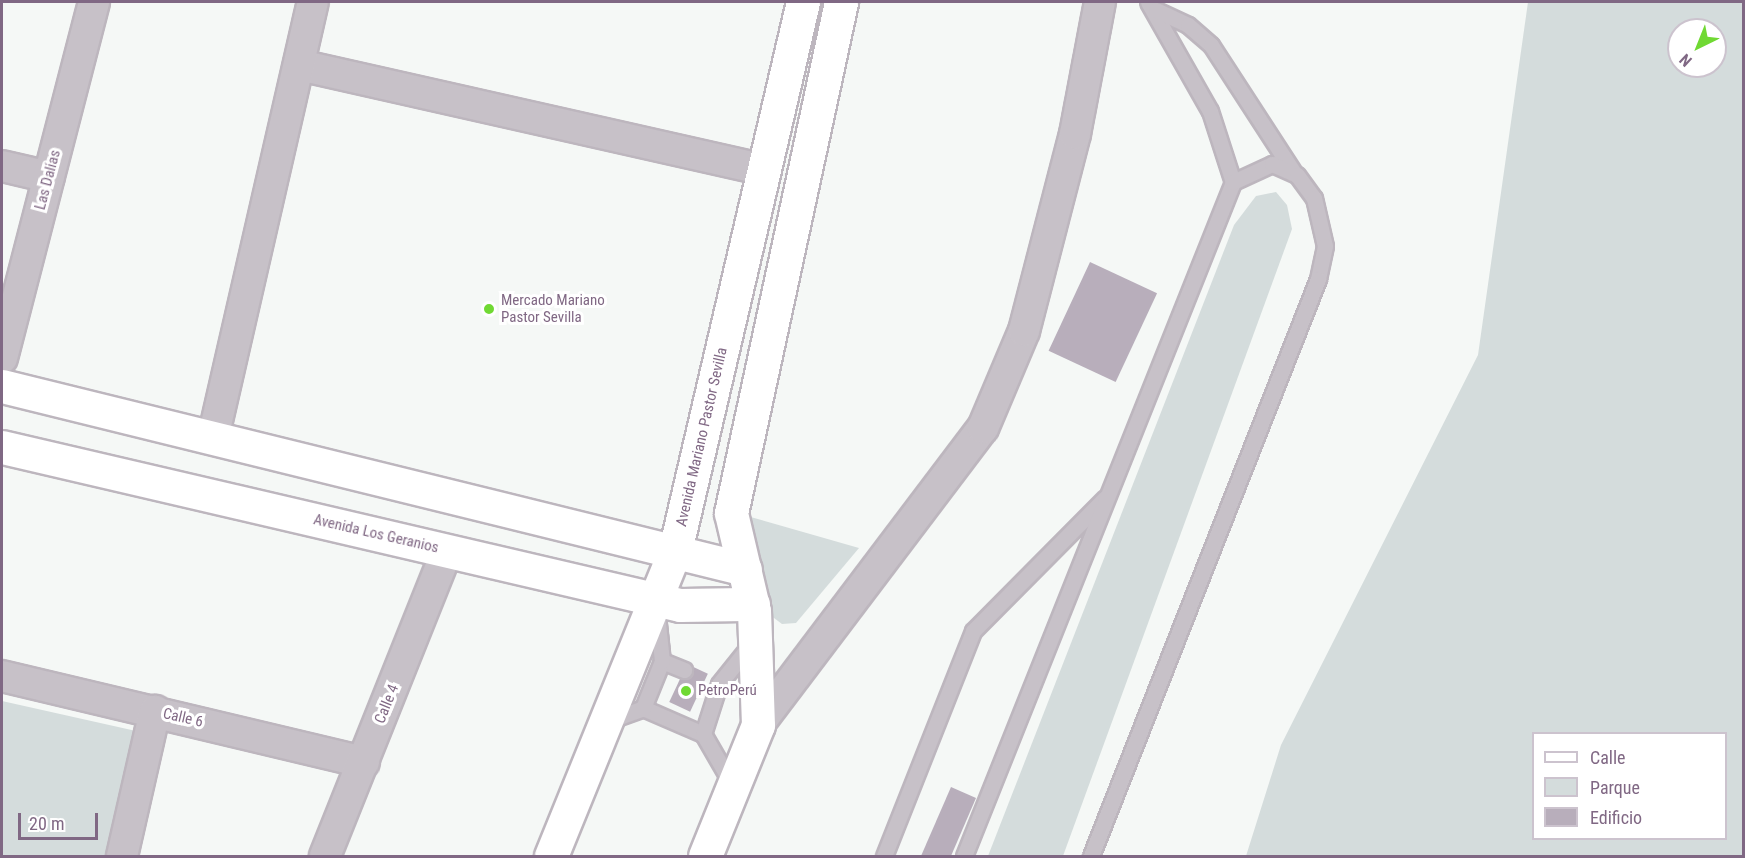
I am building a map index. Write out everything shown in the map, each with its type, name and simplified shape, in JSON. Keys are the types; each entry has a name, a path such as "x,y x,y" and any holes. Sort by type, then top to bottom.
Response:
{"main road":[{"name":"Avenida Mariano Pastor Sevilla","path":"551,856 675,551 803,2"},
{"path":"705,856 758,725 753,604 731,513 841,2"},
{"path":"2,386 745,569"},
{"name":"Avenida Los Geranios","path":"2,447 656,599 753,604"},
{"path":"591,583 600,533"}],"street":[{"name":"Las Dalias","path":"2,358 94,2"},
{"path":"213,438 313,2"},
{"path":"758,725 983,428 1024,330 1075,134 1100,2"},
{"path":"298,65 764,170"},
{"path":"2,166 49,177"},
{"name":"Calle 4","path":"325,856 447,550"},
{"name":"Calle 6","path":"2,676 364,762"},
{"path":"122,856 155,711"}],"lane":[{"path":"1094,852 1318,279 1325,246 1314,198 1294,173 1211,45 1188,25 1152,6"},
{"path":"964,856 1233,182 1210,111 1152,6"},
{"path":"1233,182 1272,164 1294,173"},
{"path":"884,856 973,631 1109,494"},
{"path":"643,708 662,661 656,599"},
{"path":"703,734 712,682 756,637"},
{"path":"662,661 684,670"},
{"path":"605,722 643,708 703,734 733,787"}],"green space":[{"path":"1528,2 1743,2 1743,856 1246,856 1281,745 1478,355"},
{"path":"1276,192 1287,205 1292,229 1063,856 988,856 1234,225 1256,196"},
{"path":"747,516 859,548 796,623 782,624 770,615"},
{"path":"2,701 136,731 108,856 2,856"}],"building":[{"path":"1090,262 1157,293 1116,382 1049,351"},
{"name":"PetroPerú","path":"687,664 708,674 690,712 669,702"},
{"path":"951,787 976,798 951,856 921,856"}],"place":[{"name":"Mercado Mariano Pastor Sevilla","path":"489,309"},
{"name":"PetroPerú","path":"686,691"}]}
